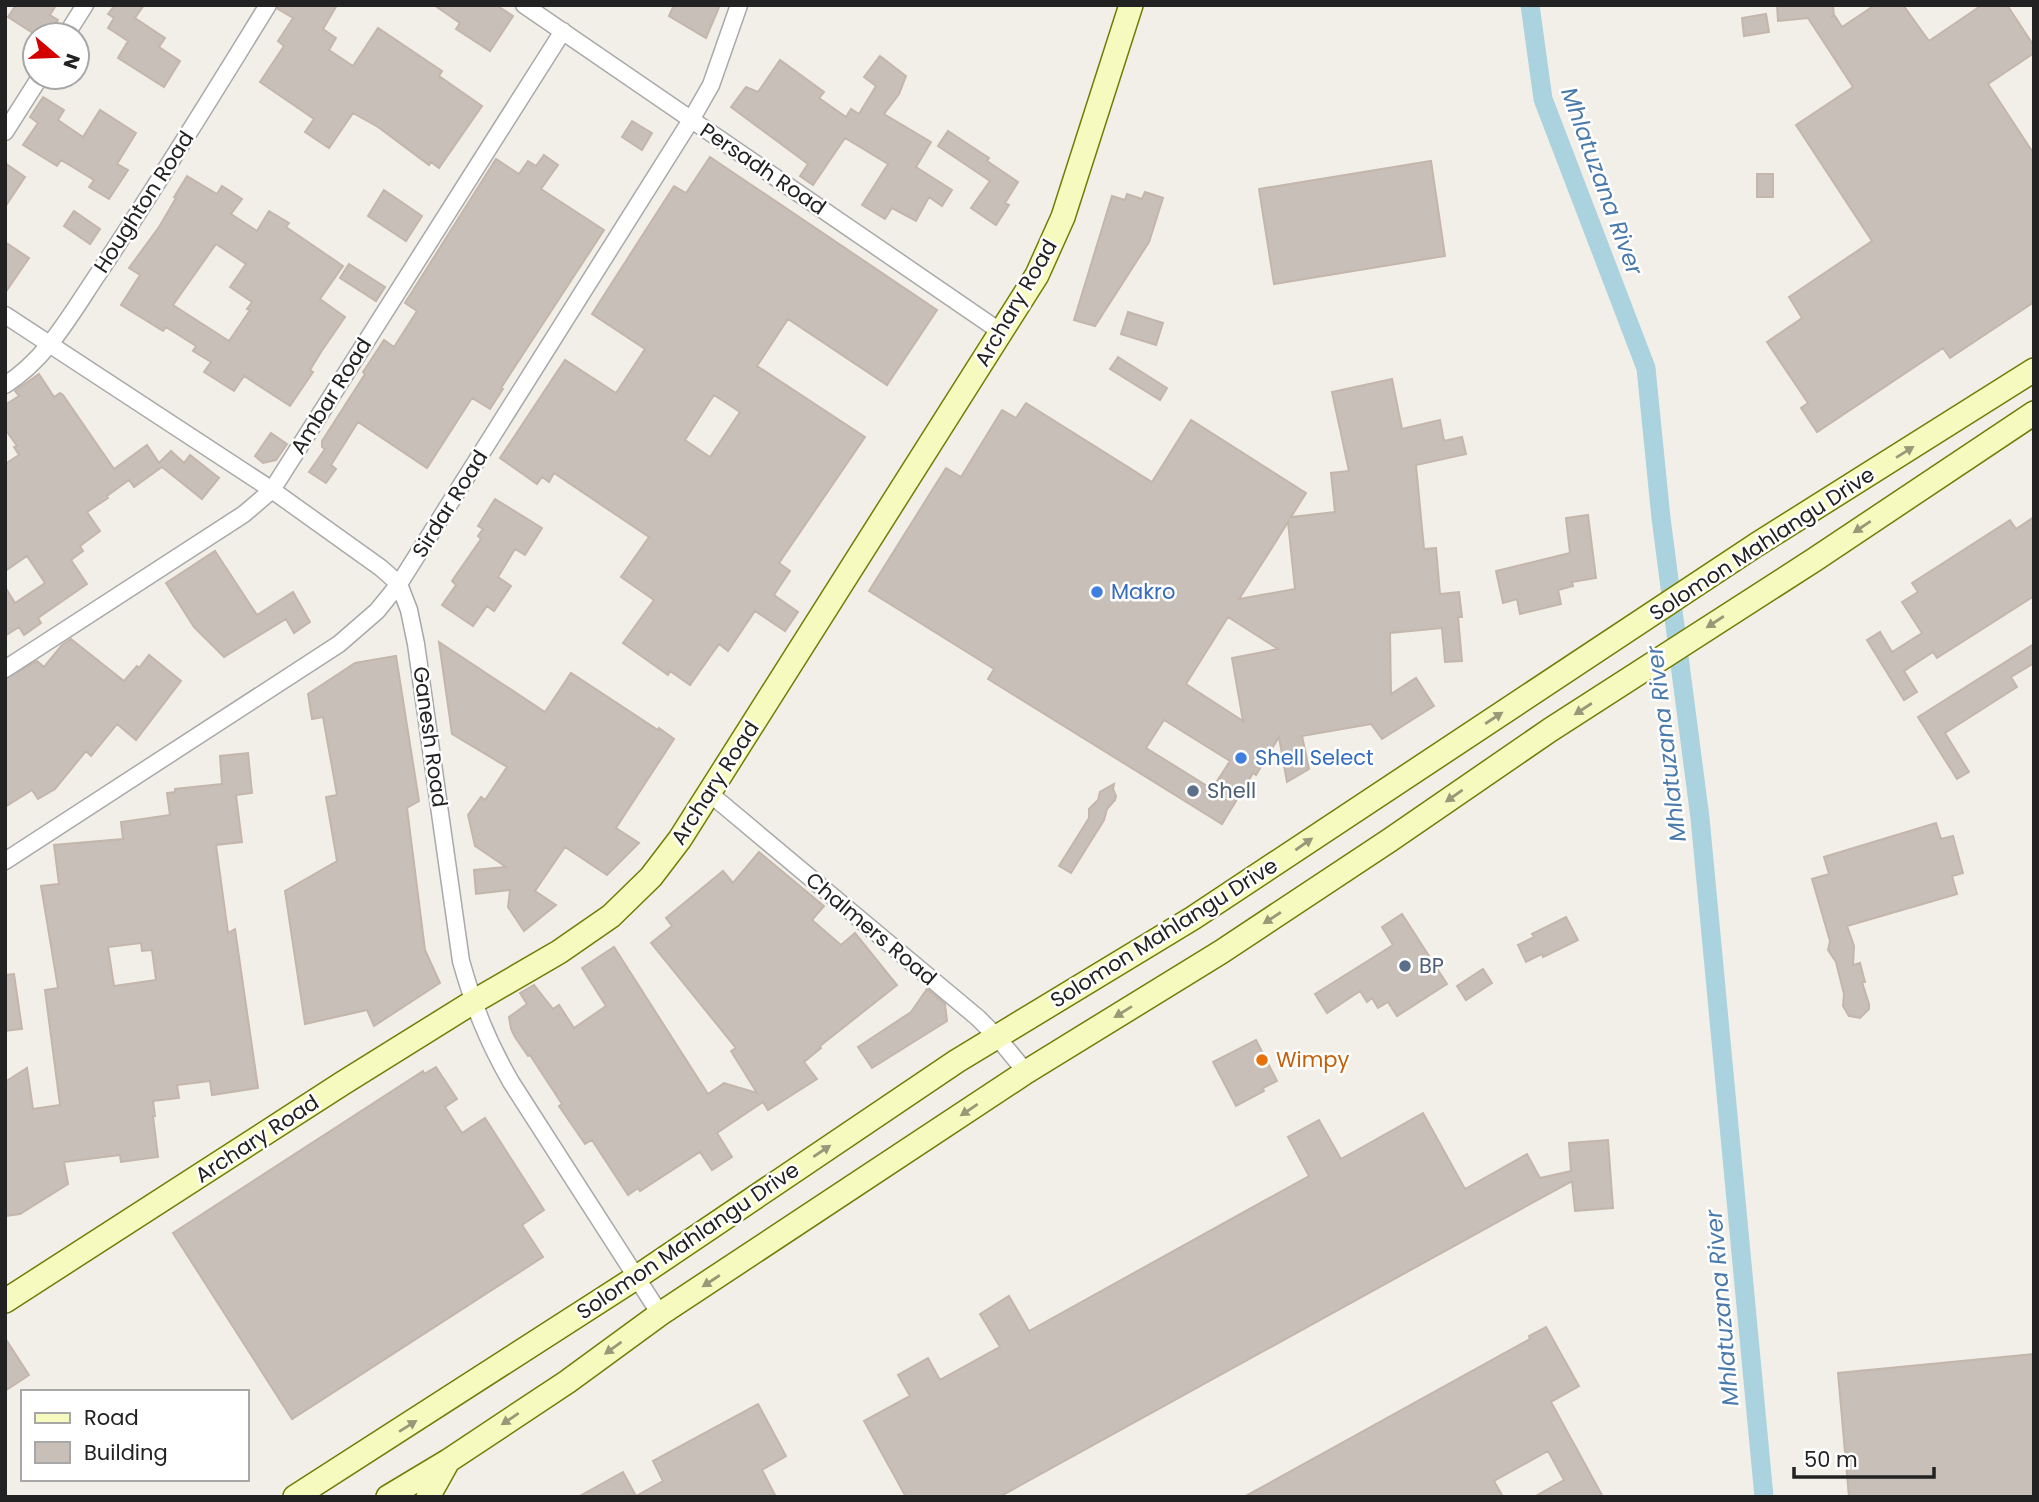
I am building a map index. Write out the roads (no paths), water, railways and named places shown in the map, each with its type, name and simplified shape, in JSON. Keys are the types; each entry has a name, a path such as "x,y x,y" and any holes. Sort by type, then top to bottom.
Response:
{"main road":[{"name":"Archary Road","path":"5,1301 472,1002 559,952 611,916 651,877 681,839 1037,275 1063,217 1131,5"},
{"name":"Solomon Mahlangu Drive","path":"295,1497 637,1277 875,1114 1203,911 1764,541 2034,370"},
{"name":"Solomon Mahlangu Drive","path":"388,1497 448,1461 567,1382 660,1314 1026,1072 1233,944 1615,688 2034,414"},
{"path":"428,1497 448,1461"}],"street":[{"path":"75,21 85,5"},
{"name":"Houghton Road","path":"5,385 20,376 50,345 132,224 268,5"},
{"name":"Persadh Road","path":"524,5 1001,332"},
{"name":"Sirdar Road","path":"5,861 338,644 377,611 399,584 691,120 711,85 738,5"},
{"name":"Ambar Road","path":"5,669 244,514 272,490 563,31"},
{"path":"5,132 31,91"},
{"path":"5,316 272,490 381,568 399,584"},
{"name":"Ganesh Road","path":"399,584 409,610 416,643 461,961 472,1002 488,1043 511,1082 660,1314"},
{"name":"Chalmers Road","path":"709,793 978,1017 1026,1072"}],"waterway":[{"name":"Mhlatuzana River","path":"1530,5 1543,99 1646,368 1661,518 1700,818 1764,1497"}],"place":[{"name":"Makro","path":"1097,592"},
{"name":"Shell Select","path":"1241,758"},
{"name":"Shell","path":"1193,791"},
{"name":"BP","path":"1405,966"},
{"name":"Wimpy","path":"1262,1060"}]}
